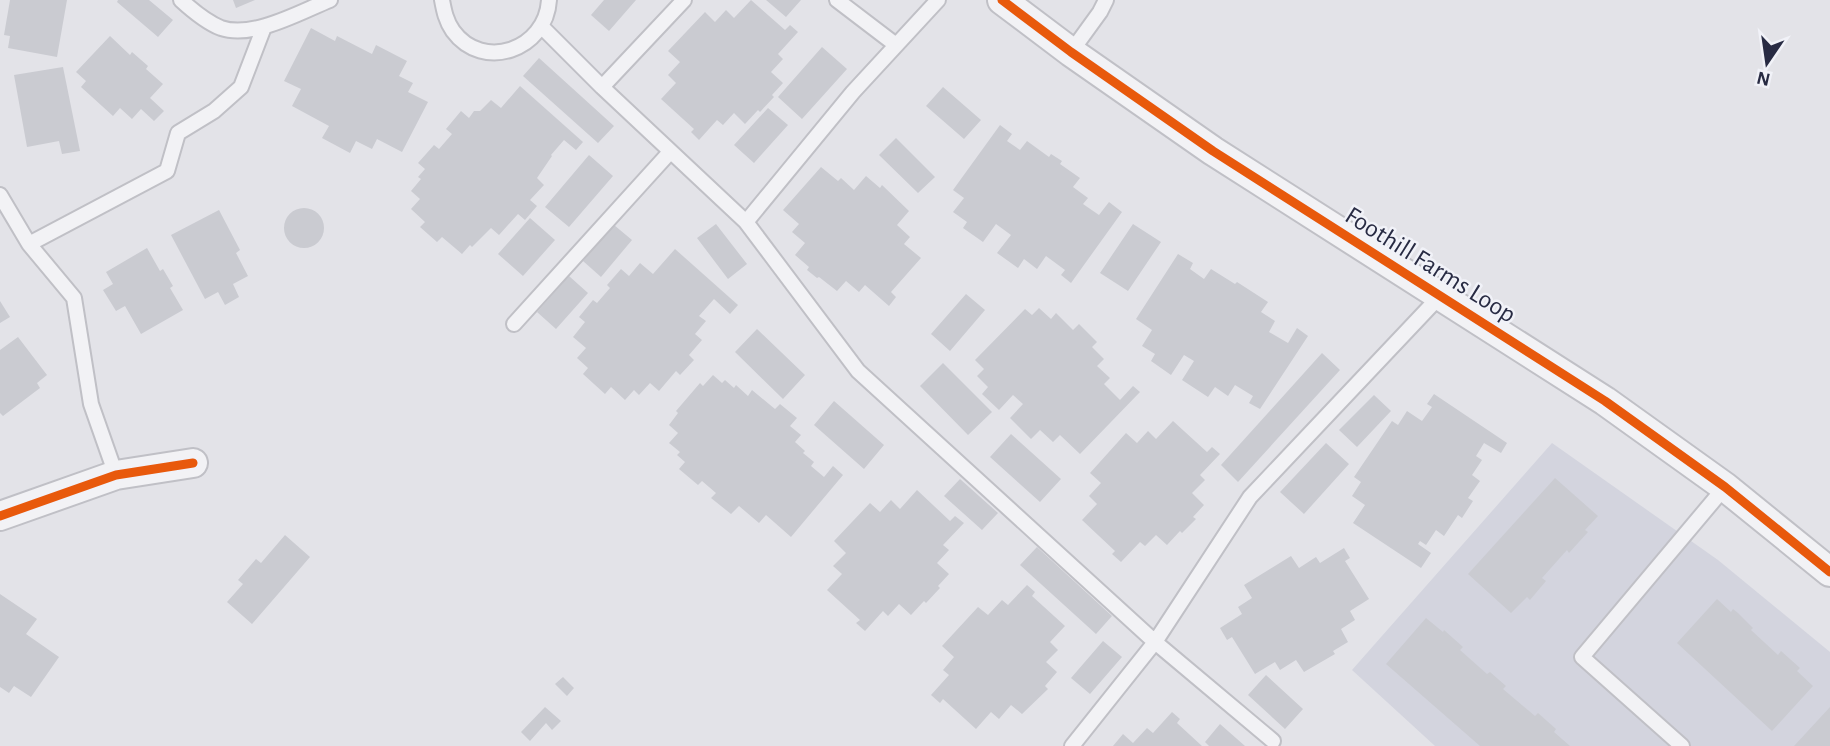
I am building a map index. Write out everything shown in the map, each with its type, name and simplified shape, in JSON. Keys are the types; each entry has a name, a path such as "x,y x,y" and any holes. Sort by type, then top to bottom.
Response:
{"street":[{"name":"Foothill Farms Loop","path":"1002,0 1213,150 1605,401 1725,487 1830,572"},
{"path":"0,516 116,475 193,463"}],"lane":[{"path":"181,0 209,22 223,29 242,30 264,27 330,0"},
{"path":"442,0 444,16 453,32 481,51 499,52 516,49 531,40 542,27 549,0"},
{"path":"602,87 684,0"},
{"path":"837,0 896,46"},
{"path":"746,222 853,92 938,0"},
{"path":"1072,52 1100,12 1105,0"},
{"path":"29,244 167,171 178,133 214,111 241,87 264,27"},
{"path":"542,27 746,222 858,372 1155,642 1273,741"},
{"path":"514,324 670,152"},
{"path":"0,195 29,244 74,298 91,404 116,475"},
{"path":"1072,746 1155,642 1250,497 1441,295"},
{"path":"1682,746 1582,657 1725,487"}],"shaded area":[{"path":"1552,443 1718,560 1830,652 1830,746 1435,746 1352,670"}],"building":[{"path":"10,0 67,0 57,57 8,48 10,36 4,35"},
{"path":"149,0 173,20 158,37 117,2"},
{"path":"233,0 255,0 236,8"},
{"path":"604,0 636,0 609,31 591,15"},
{"path":"751,0 785,30 790,25 798,32 778,54 783,59 771,72 783,83 772,95 774,97 745,124 734,113 723,125 717,120 699,140 691,132 694,129 661,99 676,83 668,75 680,62 668,51 705,12 715,22 726,10 734,18"},
{"path":"766,0 801,0 786,17"},
{"path":"311,28 335,41 337,36 372,54 376,45 407,61 399,76 413,83 408,92 428,102 402,152 377,139 372,149 356,141 350,153 322,138 329,126 292,106 301,89 284,81"},
{"path":"110,36 130,55 132,52 148,66 146,69 163,84 150,98 164,111 154,121 141,109 132,119 120,108 113,116 81,87 86,81 76,72"},
{"path":"822,47 847,69 802,119 778,97"},
{"path":"539,58 614,126 598,143 523,76"},
{"path":"63,67 80,151 62,154 59,141 27,147 14,75"},
{"path":"520,86 583,142 576,150 564,140 551,155 537,178 544,185 530,200 537,206 525,220 518,214 499,235 491,228 462,254 442,237 437,242 420,227 425,222 411,209 420,199 411,191 425,169 418,163 434,145 439,149 452,134 446,129 461,111 469,118 474,111 480,111 491,100 501,108"},
{"path":"943,87 981,120 964,139 926,106"},
{"path":"768,108 788,125 754,163 734,145"},
{"path":"1000,125 1012,134 1007,141 1020,150 1027,141 1049,157 1051,154 1062,161 1060,164 1080,178 1073,187 1088,198 1083,204 1099,215 1109,202 1122,212 1071,283 1061,275 1065,270 1046,256 1037,269 1024,259 1018,268 997,253 1011,235 996,224 983,242 963,228 967,222 953,212 964,198 953,190"},
{"path":"896,138 935,177 918,193 879,155"},
{"path":"589,155 613,176 569,227 545,207"},
{"path":"821,167 838,181 841,178 854,190 866,176 880,188 882,185 909,211 897,225 910,237 904,244 921,258 891,292 896,297 889,306 865,285 859,292 846,281 837,291 807,270 809,267 795,255 805,243 792,232 799,224 783,210"},
{"path":"304,208 312,209 318,214 323,220 323,236 318,242 312,247 304,248 296,247 290,242 285,236 284,228 285,220 290,214 296,209"},
{"path":"219,210 240,250 236,253 248,276 233,284 239,297 225,305 218,292 205,299 171,235"},
{"path":"530,218 555,240 523,276 498,254"},
{"path":"716,224 747,264 728,279 697,238"},
{"path":"1133,224 1161,242 1128,291 1100,273"},
{"path":"614,225 632,240 601,277 583,261"},
{"path":"147,248 160,271 163,269 173,286 170,288 183,310 141,334 125,306 116,311 103,290 113,284 106,272"},
{"path":"675,249 738,305 730,314 714,299 699,316 706,321 695,334 702,340 689,355 694,360 680,375 676,371 659,391 650,383 639,395 634,390 625,400 611,387 605,394 583,374 588,368 577,358 586,348 573,337 585,322 579,317 593,300 597,303 610,288 607,285 621,269 629,276 640,263 653,274"},
{"path":"1178,254 1193,263 1190,269 1204,279 1211,269 1268,302 1261,312 1275,321 1269,332 1288,343 1297,328 1308,336 1260,409 1249,403 1253,396 1235,385 1228,396 1215,387 1208,397 1182,380 1194,361 1184,355 1171,375 1151,361 1155,354 1142,346 1152,330 1136,319"},
{"path":"569,276 588,293 556,329 537,312"},
{"path":"966,294 985,310 950,351 931,334"},
{"path":"0,301 10,317 0,323"},
{"path":"1039,308 1051,319 1056,313 1073,330 1079,324 1097,342 1092,347 1104,359 1097,366 1110,378 1104,384 1120,400 1133,386 1140,392 1080,454 1060,435 1053,442 1040,430 1031,439 1010,418 1023,404 1013,395 999,410 982,394 988,387 977,376 984,369 975,360 1025,309 1032,315"},
{"path":"757,329 805,375 783,399 735,352"},
{"path":"18,337 47,375 37,383 40,388 3,416 0,413 0,350"},
{"path":"1322,353 1340,370 1238,482 1221,465"},
{"path":"943,363 992,412 968,435 920,386"},
{"path":"713,375 722,383 725,380 734,388 736,385 748,396 752,390 775,409 780,404 797,418 790,426 801,435 795,442 814,462 811,466 824,477 833,466 843,475 791,537 766,515 759,523 739,506 731,514 711,498 716,493 702,481 698,485 679,469 685,462 677,455 680,452 669,443 678,433 669,425 678,413 676,411 700,383 703,386"},
{"path":"1434,394 1507,443 1501,453 1484,443 1476,456 1482,460 1472,475 1480,481 1468,498 1473,501 1462,518 1458,515 1444,536 1436,530 1426,545 1420,541 1418,544 1431,553 1421,568 1353,523 1365,505 1352,496 1361,482 1354,477 1392,421 1398,425 1407,411 1422,421 1432,407 1427,404"},
{"path":"1374,395 1391,411 1357,447 1339,430"},
{"path":"834,401 884,445 864,469 814,425"},
{"path":"1173,421 1207,452 1212,447 1220,454 1200,475 1205,480 1192,493 1204,505 1193,517 1196,519 1167,545 1156,535 1145,546 1140,542 1121,562 1112,554 1115,551 1082,520 1097,504 1089,496 1101,483 1090,473 1126,433 1137,443 1148,431 1156,439"},
{"path":"1011,434 1061,479 1040,502 990,457"},
{"path":"1326,443 1349,464 1304,514 1280,492"},
{"path":"1555,478 1598,516 1585,530 1588,532 1569,553 1567,550 1542,578 1546,581 1530,600 1527,597 1511,613 1468,574"},
{"path":"960,479 998,513 982,530 944,496"},
{"path":"917,490 950,521 955,516 964,523 943,545 949,550 937,563 949,574 938,586 940,588 911,615 899,604 888,616 883,611 865,631 856,623 860,620 827,590 842,574 833,566 846,553 834,541 870,503 880,512 891,500 900,509"},
{"path":"285,535 310,557 252,624 227,602 243,584 238,580 256,559 261,563"},
{"path":"1037,547 1112,616 1096,634 1020,565"},
{"path":"1344,548 1350,558 1345,561 1369,599 1350,611 1355,620 1341,629 1348,642 1333,651 1335,654 1304,672 1296,660 1280,670 1275,662 1255,674 1232,637 1227,640 1220,628 1242,614 1238,607 1252,598 1244,585 1291,556 1299,568 1316,557 1320,563"},
{"path":"1027,585 1035,592 1032,596 1065,626 1050,642 1058,650 1046,662 1057,672 1045,686 1048,689 1022,714 1011,705 999,719 991,712 976,729 943,699 940,703 931,695 949,675 943,670 954,657 942,646 978,607 988,615 1002,600 1008,605"},
{"path":"0,594 37,619 26,634 59,657 31,697 14,686 9,693 0,687"},
{"path":"1717,599 1731,612 1733,609 1738,613 1753,628 1751,630 1778,655 1781,651 1800,668 1797,671 1813,686 1772,731 1677,643"},
{"path":"1426,618 1463,647 1460,650 1487,674 1490,672 1506,686 1503,689 1535,716 1538,713 1556,729 1554,732 1570,746 1480,746 1386,664"},
{"path":"1103,641 1122,657 1090,694 1071,678"},
{"path":"1266,675 1303,709 1285,729 1248,695"},
{"path":"563,677 574,688 567,696 555,684"},
{"path":"545,707 561,721 552,730 546,723 530,741 521,732"},
{"path":"1830,707 1830,746 1794,746"},
{"path":"1172,712 1180,719 1177,723 1202,746 1113,746 1123,734 1133,743 1147,728 1153,733"},
{"path":"1220,724 1245,746 1209,746 1205,742"}],"cycle path":[{"path":"1002,0 1071,52 1213,151 1605,401 1725,487 1830,572"},
{"path":"0,516 116,475 193,463"}]}
